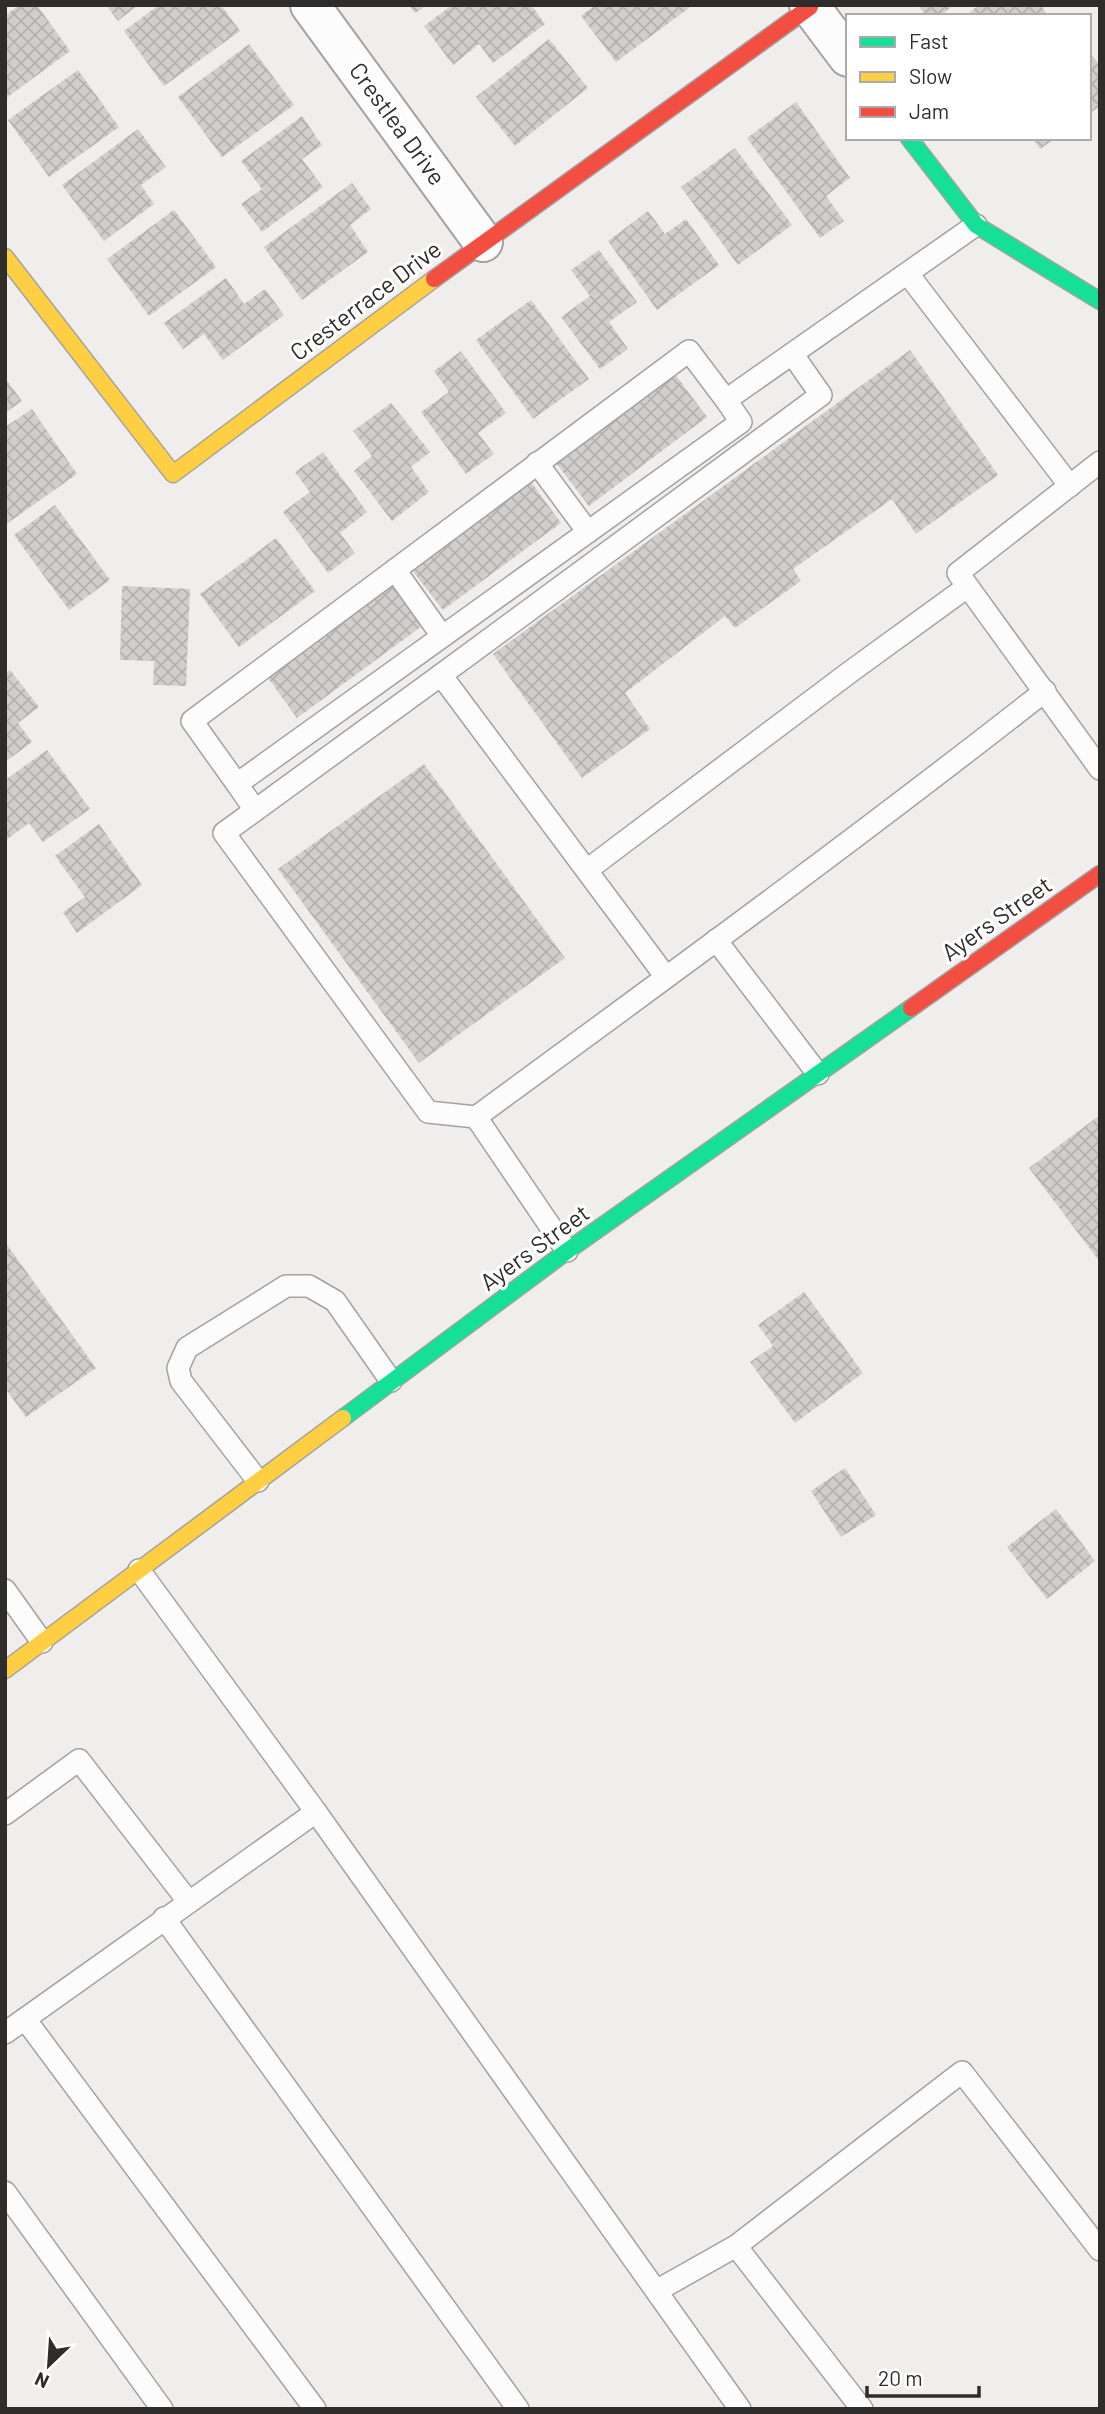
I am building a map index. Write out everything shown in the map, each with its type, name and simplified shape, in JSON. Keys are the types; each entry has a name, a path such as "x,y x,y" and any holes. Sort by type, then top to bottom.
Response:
{"main road":[{"name":"Cresterrace Drive","path":"5,257 173,474 483,242 809,6"},
{"path":"911,140 976,225 1100,301"},
{"name":"Ayers Street","path":"5,1670 567,1251 1100,874"}],"street":[{"name":"Crestlea Drive","path":"310,5 483,242"},
{"path":"809,6 846,54"}],"lane":[{"path":"726,400 976,225"},
{"path":"908,274 1070,486"},
{"path":"237,784 741,422 689,351 192,721 255,810"},
{"path":"793,355 821,394 224,833 428,1112 476,1117 930,781 1045,691"},
{"path":"1100,462 958,573 1100,769"},
{"path":"537,463 588,532"},
{"path":"395,570 442,636"},
{"path":"587,870 967,587"},
{"path":"441,675 666,977"},
{"path":"716,940 818,1074"},
{"path":"476,1117 567,1251"},
{"path":"258,1482 181,1381 178,1368 187,1348 286,1286 309,1286 335,1301 391,1381"},
{"path":"139,1570 316,1812 740,2409"},
{"path":"5,1590 43,1642"},
{"path":"5,1814 79,1760 188,1901"},
{"path":"5,2033 316,1812"},
{"path":"164,1918 518,2409"},
{"path":"25,2019 315,2409"},
{"path":"658,2290 736,2246 962,2072 1100,2250"},
{"path":"5,2192 162,2409"},
{"path":"736,2246 862,2409"}],"building":[{"path":"19,5 37,5 70,51 5,99 5,16"},
{"path":"106,5 138,5 118,21"},
{"path":"159,5 221,5 240,31 164,86 124,31"},
{"path":"409,5 427,5 415,13"},
{"path":"452,5 531,5 545,24 493,63 479,44 453,65 424,26"},
{"path":"595,5 693,5 616,62 581,16"},
{"path":"918,5 954,5 943,14 925,14"},
{"path":"979,5 1041,5 1047,14 968,14"},
{"path":"549,39 588,88 515,146 476,97"},
{"path":"249,44 294,105 222,157 178,97"},
{"path":"1091,55 1100,66 1100,106 1091,113"},
{"path":"78,70 119,127 49,177 8,120"},
{"path":"796,102 850,178 826,196 844,221 820,238 747,138"},
{"path":"302,116 322,145 302,159 323,187 262,232 241,204 262,189 241,161"},
{"path":"138,129 166,167 141,185 154,204 104,241 62,185"},
{"path":"1033,140 1053,140 1040,149"},
{"path":"735,148 792,225 738,265 681,187"},
{"path":"352,183 371,209 350,225 368,252 302,300 264,247"},
{"path":"174,210 216,267 149,316 107,259"},
{"path":"648,211 665,234 686,219 719,265 657,310 608,241"},
{"path":"599,250 637,302 609,322 628,349 600,369 561,317 590,296 571,270"},
{"path":"226,278 244,304 265,289 284,315 223,360 204,334 183,349 164,323"},
{"path":"531,300 589,379 533,419 476,340"},
{"path":"910,350 998,475 916,534 892,499 793,569 801,581 735,628 725,616 625,693 650,729 582,778 493,654"},
{"path":"461,351 506,413 478,433 494,454 466,474 421,412 449,392 434,371"},
{"path":"674,373 707,417 589,506 556,463"},
{"path":"5,378 22,401 5,413"},
{"path":"391,403 430,452 411,467 429,492 392,521 354,471 372,456 353,431"},
{"path":"32,409 77,474 5,525 5,427"},
{"path":"323,452 367,512 340,533 355,553 328,573 283,512 310,492 295,472"},
{"path":"531,482 561,523 443,610 412,570"},
{"path":"55,505 110,580 69,610 14,535"},
{"path":"276,538 315,591 239,647 200,594"},
{"path":"390,584 422,626 297,718 266,675"},
{"path":"122,586 190,589 186,686 153,685 154,661 120,660"},
{"path":"10,670 39,707 18,723 32,742 5,762 5,674"},
{"path":"47,750 90,809 43,842 29,823 6,840 5,780"},
{"path":"424,764 565,958 419,1063 278,869"},
{"path":"99,824 142,885 77,933 63,912 85,897 55,856"},
{"path":"1100,1115 1100,1262 1029,1168"},
{"path":"5,1242 96,1368 26,1417 5,1388"},
{"path":"804,1292 863,1373 795,1423 750,1362 773,1346 758,1325"},
{"path":"845,1468 876,1515 841,1537 811,1491"},
{"path":"1056,1509 1095,1561 1047,1599 1007,1547"}],"traffic: fast":[{"path":"911,140 976,225 1100,301"},
{"path":"343,1418 567,1251 911,1008"}],"traffic: slow":[{"path":"5,257 173,474 434,279"},
{"path":"5,1670 343,1418"}],"traffic: jam":[{"path":"434,279 810,7"},
{"path":"911,1008 1100,874"}]}
